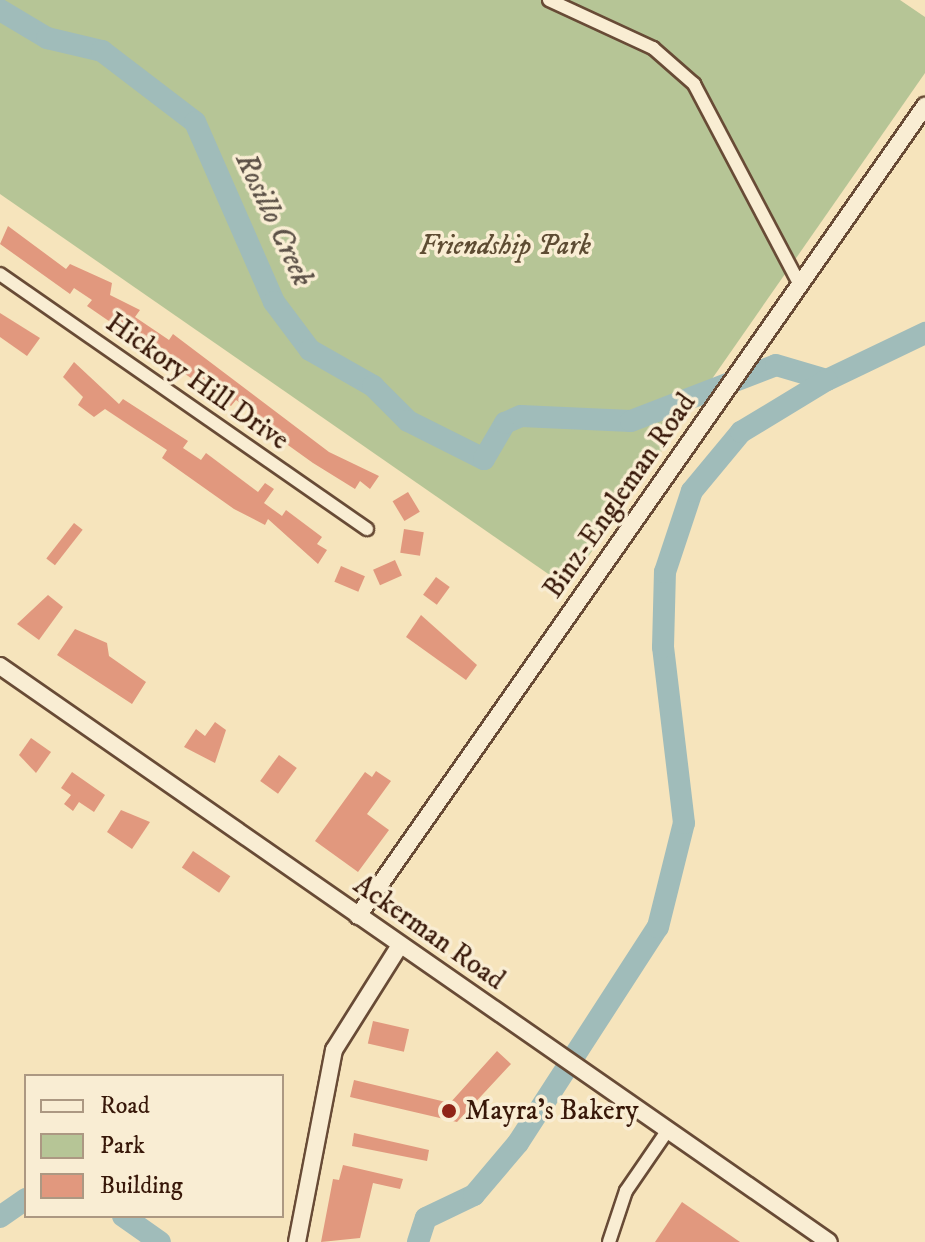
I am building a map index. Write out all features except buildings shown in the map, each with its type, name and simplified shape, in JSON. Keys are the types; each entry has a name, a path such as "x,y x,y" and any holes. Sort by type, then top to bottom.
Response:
{"street":[{"path":"549,0 653,48 694,84 800,285"},
{"name":"Binz-Engleman Road","path":"358,916 925,106"},
{"name":"Hickory Hill Drive","path":"0,274 367,529"},
{"name":"Ackerman Road","path":"0,666 829,1242"},
{"path":"297,1242 334,1050 400,945"},
{"path":"609,1242 626,1191 668,1130"}],"green space":[{"name":"Friendship Park","path":"0,0 900,0 925,17 925,73 567,587 0,194"}],"waterway":[{"name":"Rosillo Creek","path":"0,10 47,38 102,51 195,122 274,302 310,350 373,386 408,421 484,459 505,423 521,416 631,421 776,365 827,380 925,333"},
{"path":"418,1242 426,1218 474,1195 518,1143 658,927 684,823 663,647 665,572 692,491 741,432 827,380"},
{"path":"0,1217 24,1200"},
{"path":"126,1218 160,1242"}],"place":[{"name":"Mayra's Bakery","path":"449,1111"}]}
